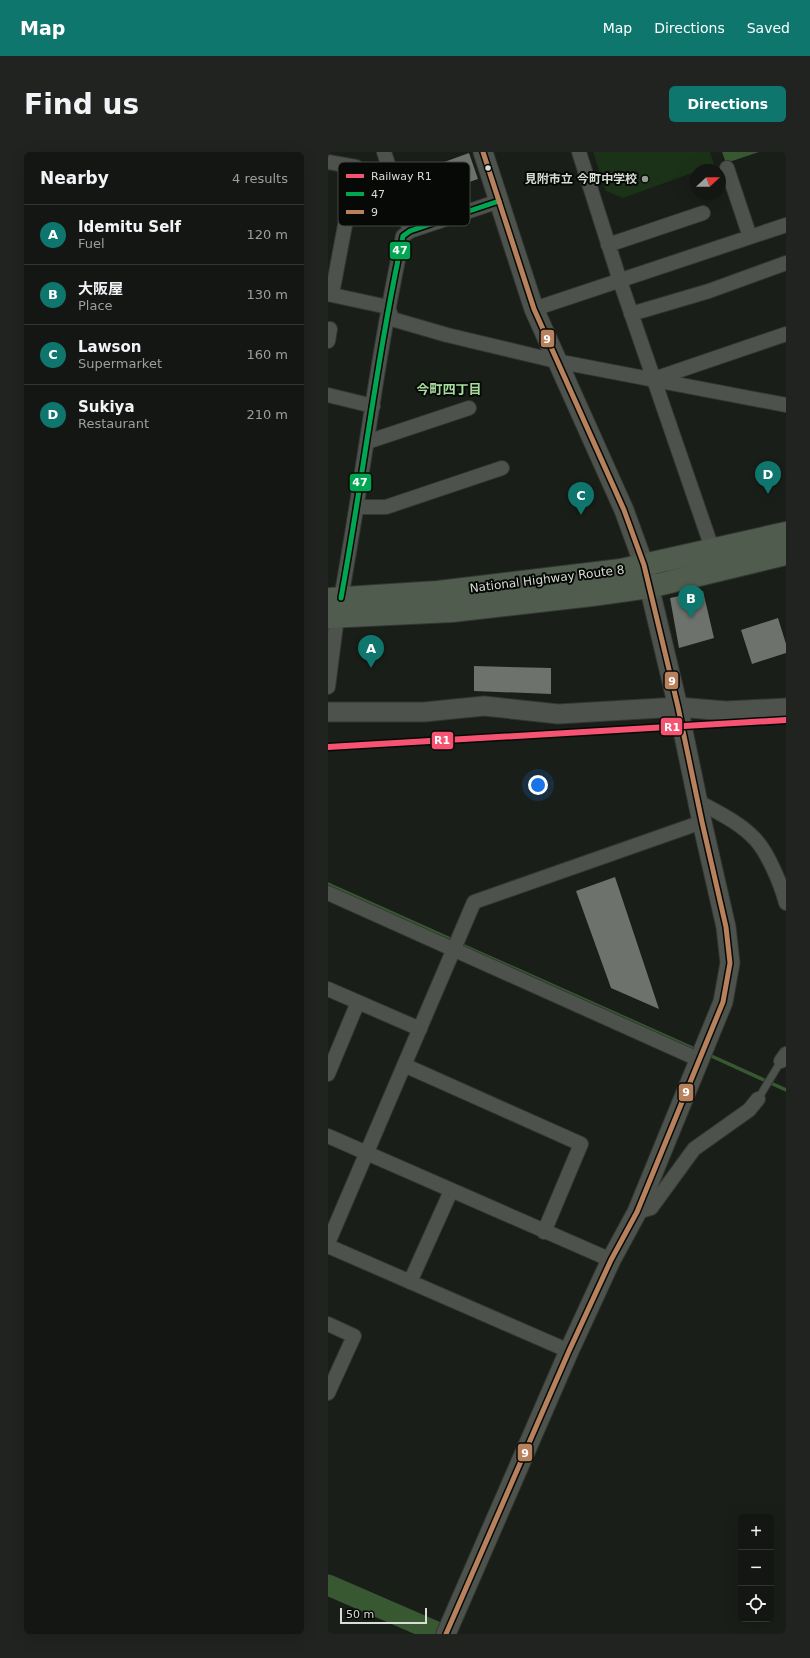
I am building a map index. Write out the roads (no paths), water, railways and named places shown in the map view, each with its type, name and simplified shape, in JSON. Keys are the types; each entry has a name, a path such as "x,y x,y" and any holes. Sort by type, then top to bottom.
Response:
{"highway":[{"name":"National Highway Route 8","path":"334,608 438,592 622,570 713,551 786,533"},
{"name":"National Highway Route 8","path":"334,608 452,611 648,587 786,554"}],"street":[{"path":"384,152 387,162"},
{"path":"446,1634 569,1351 611,1260 637,1212 723,1002 730,963 726,927 697,801 678,707 648,587 644,565 624,510 534,309 483,152"},
{"path":"579,152 631,314 713,551"},
{"path":"328,162 338,164"},
{"path":"727,168 750,237"},
{"path":"470,211 498,201"},
{"path":"608,245 703,213"},
{"path":"534,309 786,225"},
{"path":"342,226 334,257 330,294 388,307"},
{"path":"408,226 410,231"},
{"path":"328,687 334,608 358,507 388,307 404,236 410,231 425,226"},
{"path":"631,314 709,291 786,263"},
{"path":"388,307 392,319 447,335 556,361 786,405"},
{"path":"653,379 786,334"},
{"path":"328,394 373,406"},
{"path":"367,442 469,408"},
{"path":"358,507 386,507 502,468"},
{"path":"328,712 424,712 484,706 558,714 678,707 726,711 786,708"},
{"path":"697,801 733,821 755,839 779,879 786,903"},
{"path":"328,1243 474,902 702,822"},
{"path":"328,893 453,951 700,1060"},
{"path":"328,989 420,1029"},
{"path":"328,1074 358,1002"},
{"path":"404,1065 581,1144 544,1232"},
{"path":"637,1212 651,1208 694,1149 749,1110 761,1094"},
{"path":"328,1136 544,1232 611,1260"},
{"path":"410,1282 451,1191"},
{"path":"328,1246 569,1351"},
{"path":"328,1324 354,1336 328,1393"}],"lane":[{"path":"761,1094 783,1057"}],"waterway":[{"path":"328,884 455,941"},
{"path":"460,944 697,1050"},
{"path":"707,1054 786,1090"},
{"path":"328,1585 441,1634"},
{"path":"425,1634 426,1627"}],"rail line":[{"name":"R1","path":"328,747 786,720"}],"place":[{"name":"見附市立 今町中学校","path":"645,179"},
{"name":"Sukiya","path":"768,494"},
{"name":"Lawson","path":"581,515"},
{"name":"大阪屋","path":"691,618"},
{"name":"Idemitu Self","path":"371,668"}],"district":[{"name":"今町四丁目","path":"449,389"}]}
